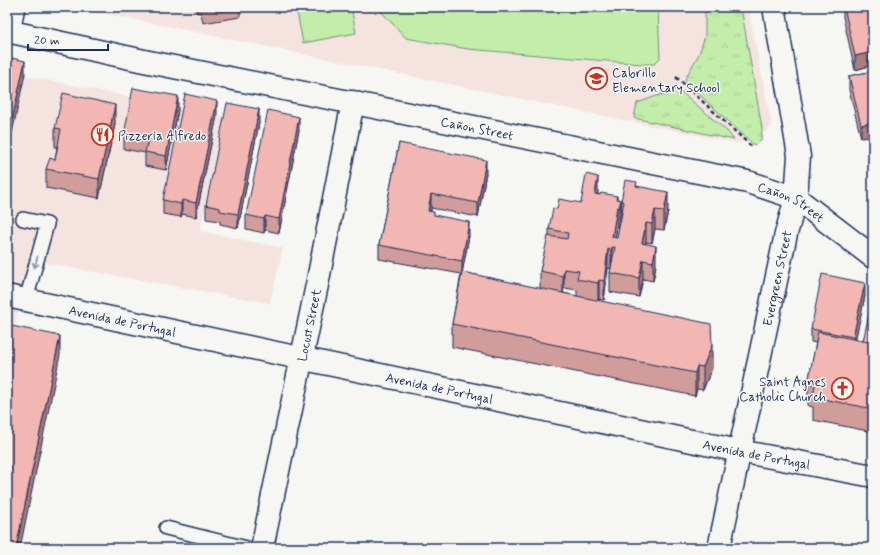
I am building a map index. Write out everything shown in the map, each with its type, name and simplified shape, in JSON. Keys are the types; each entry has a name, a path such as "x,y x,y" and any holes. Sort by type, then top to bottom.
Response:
{"street":[{"name":"Evergreen Street","path":"719,548 786,234 796,198 799,156 774,7"},
{"name":"Cañon Street","path":"10,32 748,182 796,198 873,256"},
{"name":"Locust Street","path":"262,548 319,278 353,102"},
{"name":"Avenida de Portugal","path":"16,298 739,450 873,476"}],"lane":[{"path":"10,32 18,7"},
{"path":"16,298 47,224 23,219"},
{"path":"166,528 247,548"}],"path":[{"path":"676,77 751,146"}],"shaded area":[{"name":"Cabrillo Elementary School","path":"74,7 748,7 772,126 758,139 736,143"},
{"path":"7,72 223,116 200,231 283,248 270,303 28,260 7,367"}],"green space":[{"path":"296,7 351,7 356,33 303,43"},
{"path":"377,7 658,7 660,58 654,64 642,64 468,49 406,38"},
{"path":"705,7 741,7 762,128 761,141 754,145 688,84 685,79 699,54 705,36"},
{"path":"674,90 679,90 727,131 734,140 634,118 637,103"}],"building":[{"path":"844,7 873,7 873,52 855,56"},
{"path":"7,57 25,61 7,143"},
{"path":"873,71 873,122 861,125 849,76"},
{"path":"133,88 178,96 166,156 145,152 148,140 124,135"},
{"path":"63,93 115,105 99,179 46,169 50,158 55,160 61,129 55,128"},
{"path":"185,94 217,101 196,203 182,200 181,204 163,200"},
{"path":"227,103 259,109 238,214 220,211 220,208 206,205"},
{"path":"268,110 299,117 279,219 265,216 264,219 246,215"},
{"path":"399,143 486,160 478,203 431,194 428,211 434,212 434,215 469,222 462,261 379,245"},
{"path":"873,148 873,155 870,150"},
{"path":"586,174 598,177 595,194 600,195 601,193 617,196 616,199 621,200 619,208 617,207 612,237 617,238 624,202 621,201 625,180 637,182 636,186 668,192 664,211 655,210 652,224 646,223 642,243 656,246 653,262 643,260 639,278 610,273 615,247 612,247 611,250 608,249 604,281 599,280 598,283 577,279 579,271 564,269 563,276 540,271 548,236 567,239 568,233 549,229 553,208 557,209 559,199 581,203"},
{"path":"462,272 711,324 712,345 703,367 697,366 695,373 452,324"},
{"path":"822,274 865,283 853,337 811,329"},
{"path":"870,309 873,310 873,343 863,341"},
{"path":"7,325 60,336 16,548 7,548"},
{"name":"Saint Agnes Catholic Church","path":"818,332 873,343 873,409 813,397 815,385 808,383"}],"place":[{"name":"Cabrillo Elementary School","path":"596,79"},
{"name":"Pizzeria Alfredo","path":"102,135"},
{"name":"Saint Agnes Catholic Church","path":"842,388"}]}
